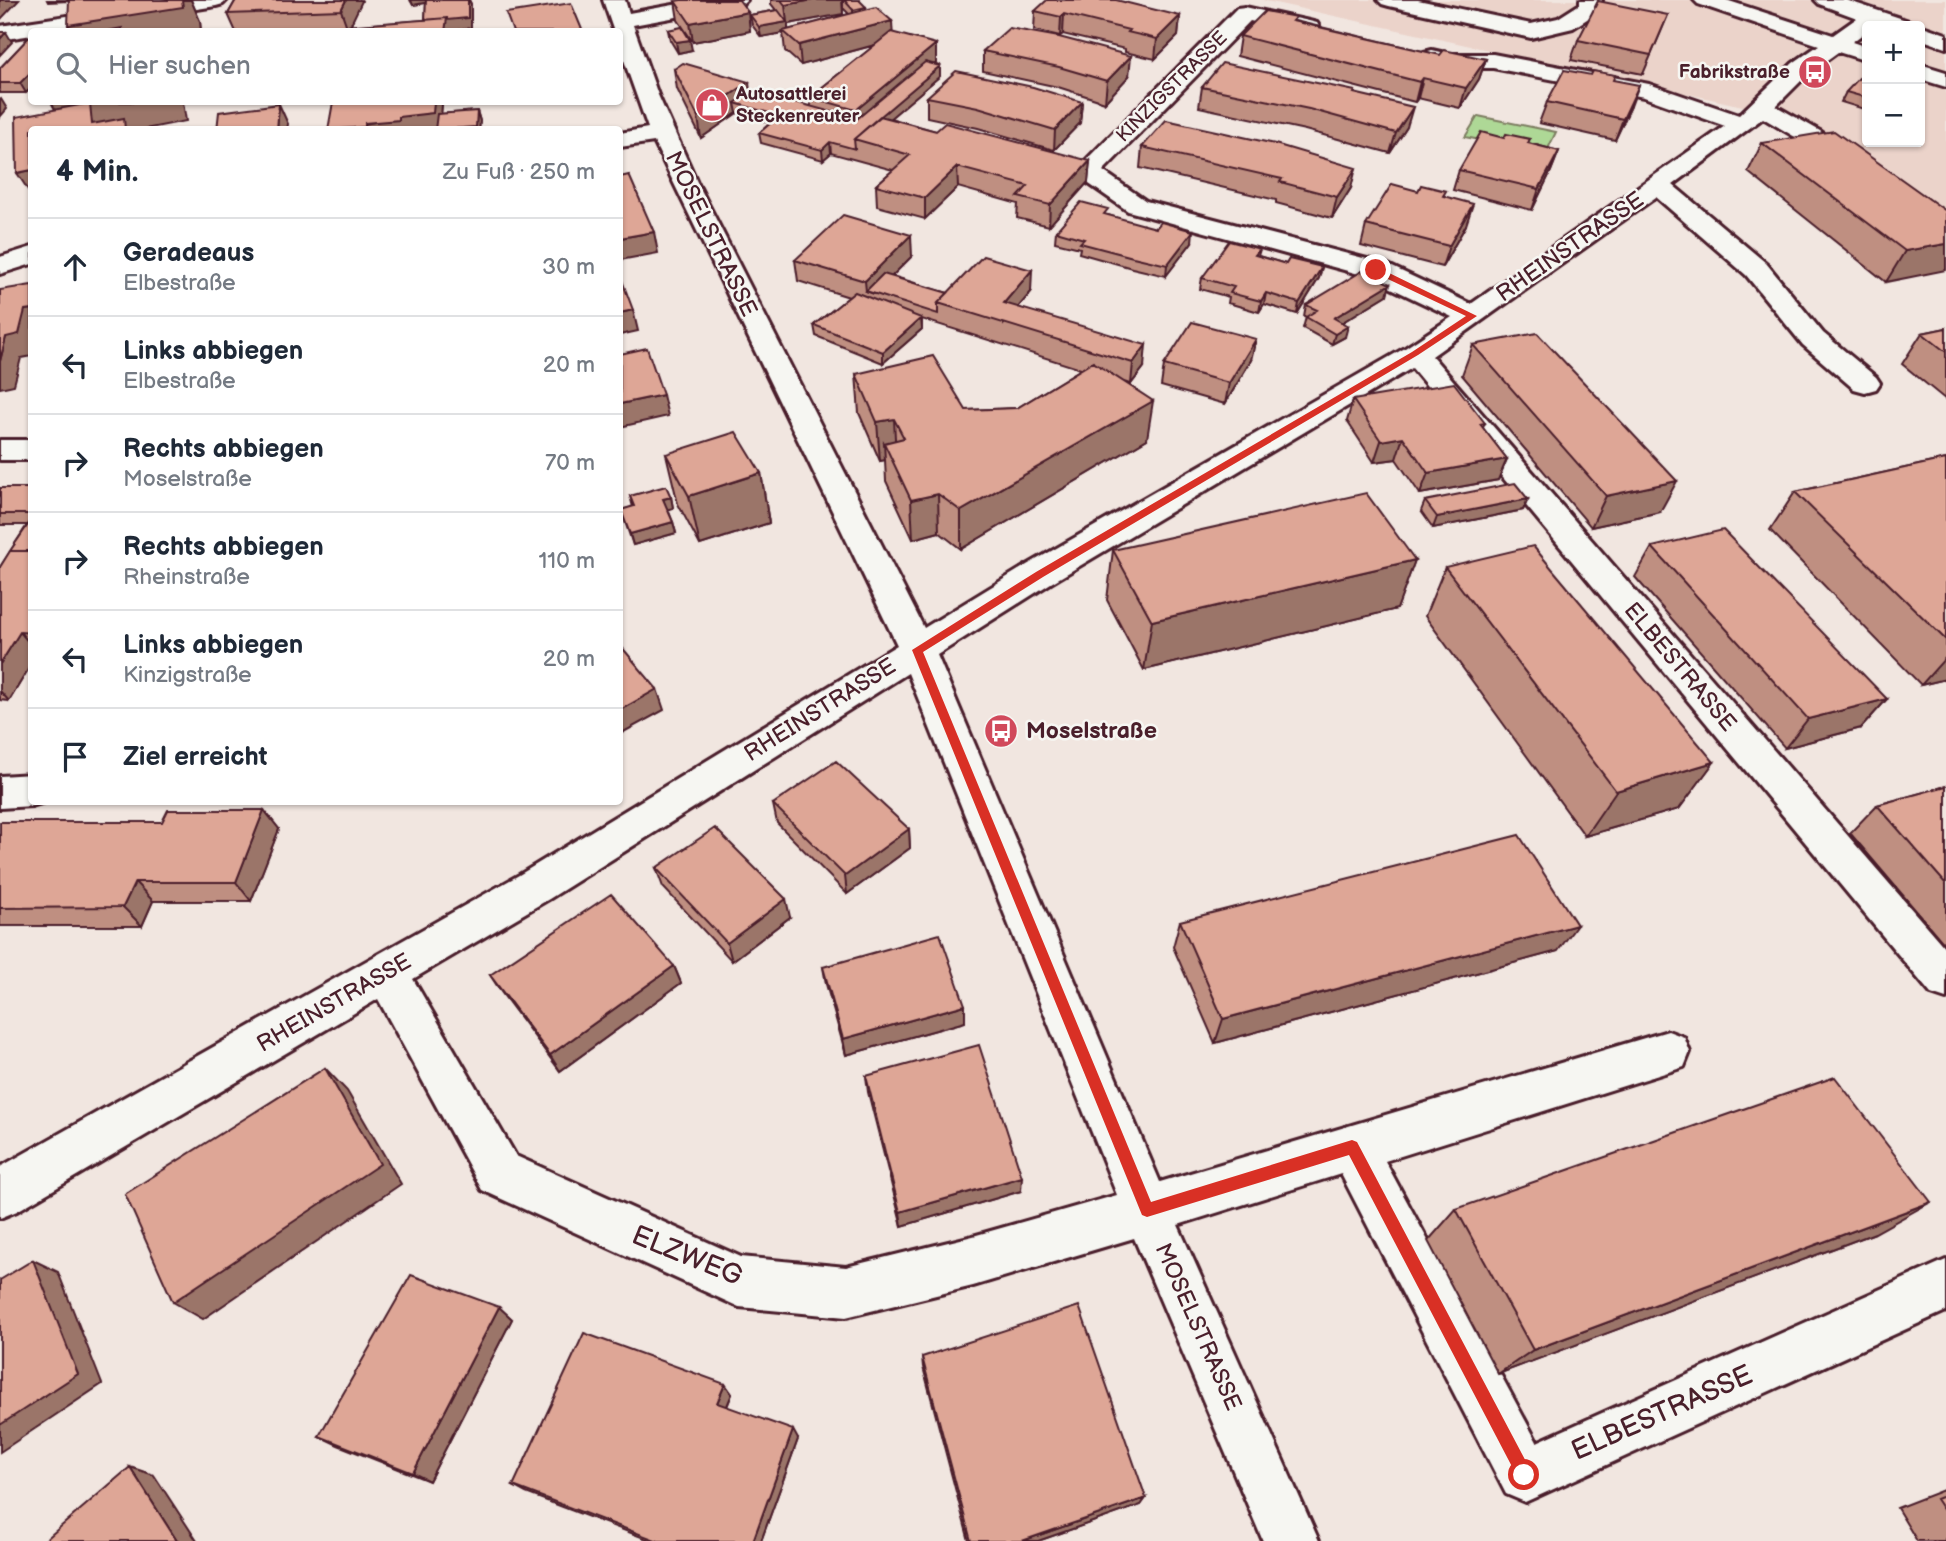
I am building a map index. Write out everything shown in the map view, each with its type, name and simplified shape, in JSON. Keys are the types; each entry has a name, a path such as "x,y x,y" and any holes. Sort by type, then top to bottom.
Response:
{"street":[{"path":"33,28 216,0"},
{"path":"617,11 736,0"},
{"path":"1389,0 1531,31 1565,23 1590,7 1591,0"},
{"path":"1705,0 1862,52"},
{"path":"1826,0 1885,21"},
{"name":"MOSELSTRASSE","path":"617,11 662,133 684,182 917,650 1147,1210 1291,1541"},
{"name":"KINZIGSTRASSE","path":"1335,34 1245,13 1088,172 1137,206 1376,270 1472,316"},
{"name":"RHEINSTRASSE","path":"0,1194 387,974 534,887 1051,567 1415,354 1657,186 1752,115 1801,68 1873,17"},
{"path":"0,33 28,29"},
{"path":"1925,34 1946,41"},
{"path":"1412,52 1450,61 1493,61 1649,91 1752,115 1811,136 1867,177"},
{"path":"1925,73 1946,80"},
{"path":"623,140 662,133"},
{"path":"1657,186 1756,270 1813,339 1865,383"},
{"path":"0,266 28,256"},
{"name":"ELBESTRASSE","path":"1415,354 1946,980"},
{"path":"0,450 28,450"},
{"path":"0,792 28,790"},
{"name":"ELZWEG","path":"387,974 499,1174 739,1282 846,1292 973,1261 1147,1210"},
{"path":"1147,1210 1668,1052"},
{"name":"ELBESTRASSE","path":"1352,1147 1524,1475 1946,1285"}],"shaded area":[{"path":"1262,0 1946,0 1946,222 1797,118"}],"green space":[{"path":"1478,116 1556,132 1546,153 1465,137"}],"building":[{"path":"69,0 182,0 183,7 68,25"},
{"path":"236,0 346,0 341,10 228,14"},
{"path":"426,0 468,0 468,18 425,20"},
{"path":"739,0 748,12 690,23 675,1"},
{"path":"781,0 813,0 785,5"},
{"path":"844,0 859,0 866,7 853,10"},
{"path":"1047,0 1116,0 1180,16 1157,39 1064,14 1061,17 1035,11"},
{"path":"1598,1 1668,15 1651,55 1578,40"},
{"path":"571,3 581,28 512,28 506,13"},
{"path":"876,7 892,21 799,45 783,31"},
{"path":"778,10 787,22 759,27 750,15"},
{"path":"1265,11 1296,17 1292,21 1440,55 1444,50 1486,59 1466,88 1423,78 1420,82 1240,36"},
{"path":"447,18 446,28 345,26"},
{"path":"682,27 690,40 676,42 668,30"},
{"path":"1009,28 1059,37 1131,56 1107,81 1059,67 983,51"},
{"path":"891,32 936,44 856,110 810,97"},
{"path":"28,38 28,75 20,83 0,83 0,68"},
{"path":"925,62 940,66 854,139 855,149 830,142 822,150 759,133 779,116 735,103 750,92 759,95 762,93 857,119"},
{"path":"683,63 749,82 698,117 674,69"},
{"path":"1222,63 1355,91 1354,93 1413,107 1396,133 1309,109 1202,87"},
{"path":"1564,70 1591,75 1593,71 1615,75 1613,80 1639,85 1623,119 1547,102"},
{"path":"956,71 1033,87 1082,102 1055,130 978,107 927,97"},
{"path":"1859,78 1862,79 1862,97 1846,92"},
{"path":"90,105 92,124 124,118 125,126 28,126 28,171 17,173 16,117"},
{"path":"279,105 277,126 217,126 219,112"},
{"path":"332,105 434,105 433,113 399,117 399,120 365,123 365,126 329,126"},
{"path":"477,111 476,126 436,126 437,114"},
{"path":"880,116 936,131 945,123 1090,161 1050,205 1018,197 1028,186 957,167 925,198 876,185 910,155 854,139"},
{"path":"1166,120 1275,144 1356,168 1337,197 1280,182 1282,179 1142,147"},
{"path":"1834,131 1946,211 1946,244 1905,251 1762,143"},
{"path":"1481,132 1504,138 1506,134 1530,139 1528,143 1559,151 1539,189 1459,170"},
{"path":"629,175 654,232 623,237 623,176"},
{"path":"1392,184 1418,191 1421,185 1446,191 1443,196 1473,204 1449,246 1366,225"},
{"path":"1081,202 1108,209 1104,214 1156,228 1161,222 1193,231 1167,265 1133,257 1080,243 1084,239 1056,231"},
{"path":"843,215 911,235 865,281 795,260"},
{"path":"1229,241 1260,249 1255,255 1286,264 1289,259 1322,267 1299,303 1266,293 1261,301 1230,293 1234,287 1202,278"},
{"path":"983,256 1032,270 1004,303 1146,345 1133,363 938,303"},
{"path":"1364,270 1390,284 1334,318 1348,326 1335,334 1306,317 1317,310 1306,305"},
{"path":"883,274 948,293 938,303 938,314 866,291"},
{"path":"623,283 633,310 623,312"},
{"path":"28,286 28,310 25,310 19,334 6,337 0,361 0,290"},
{"path":"855,292 921,318 883,352 814,325"},
{"path":"1192,322 1256,339 1229,383 1164,365"},
{"path":"1946,328 1946,352 1922,333"},
{"path":"1537,333 1677,481 1606,496 1473,345"},
{"path":"647,348 663,395 623,403 623,353"},
{"path":"933,356 966,410 1017,408 1093,362 1153,401 961,511 938,494 911,500 884,443 904,438 894,419 877,422 856,374"},
{"path":"1454,383 1485,423 1480,424 1507,459 1428,473 1403,437 1381,441 1353,400"},
{"path":"736,432 761,473 689,496 666,454"},
{"path":"1946,459 1946,640 1795,492"},
{"path":"1515,483 1528,499 1437,517 1425,501"},
{"path":"666,486 671,497 663,499 673,522 630,534 623,509 634,506 630,496"},
{"path":"0,488 28,488 28,514 0,514"},
{"path":"1366,493 1415,560 1152,621 1113,550"},
{"path":"28,525 28,551 10,551"},
{"path":"1723,530 1887,699 1808,719 1652,547"},
{"path":"1533,546 1714,762 1616,791 1445,567"},
{"path":"10,551 28,551 28,633 20,632 0,664 0,567"},
{"path":"623,649 657,689 623,708"},
{"path":"836,761 909,829 845,876 773,804"},
{"path":"1946,786 1946,884 1877,805"},
{"path":"168,810 264,810 236,882 135,882 123,907 0,908 0,822 162,822"},
{"path":"715,828 786,899 727,943 656,868"},
{"path":"1519,835 1577,925 1223,1019 1180,921"},
{"path":"611,894 674,966 550,1055 490,975"},
{"path":"940,934 965,1005 843,1039 823,967"},
{"path":"979,1045 1022,1177 900,1212 866,1076"},
{"path":"325,1068 380,1164 173,1302 125,1194"},
{"path":"1835,1077 1931,1202 1533,1350 1456,1209"},
{"path":"33,1260 78,1374 0,1425 0,1280"},
{"path":"411,1275 499,1307 413,1473 319,1436"},
{"path":"1079,1306 1146,1498 1022,1541 971,1541 922,1357"},
{"path":"584,1333 725,1384 717,1403 793,1430 753,1541 658,1541 513,1486"},
{"path":"130,1467 177,1541 44,1541"},
{"path":"1946,1495 1946,1514 1936,1499"}],"place":[{"name":"Fabrikstraße","path":"1815,72"},
{"name":"Autosattlerei Steckenreuter","path":"712,105"},
{"name":"Moselstraße","path":"1001,731"}],"route":[{"path":"1376,270 1472,316 1415,354 1039,574 917,650 1147,1210 1352,1147 1524,1475"}]}
